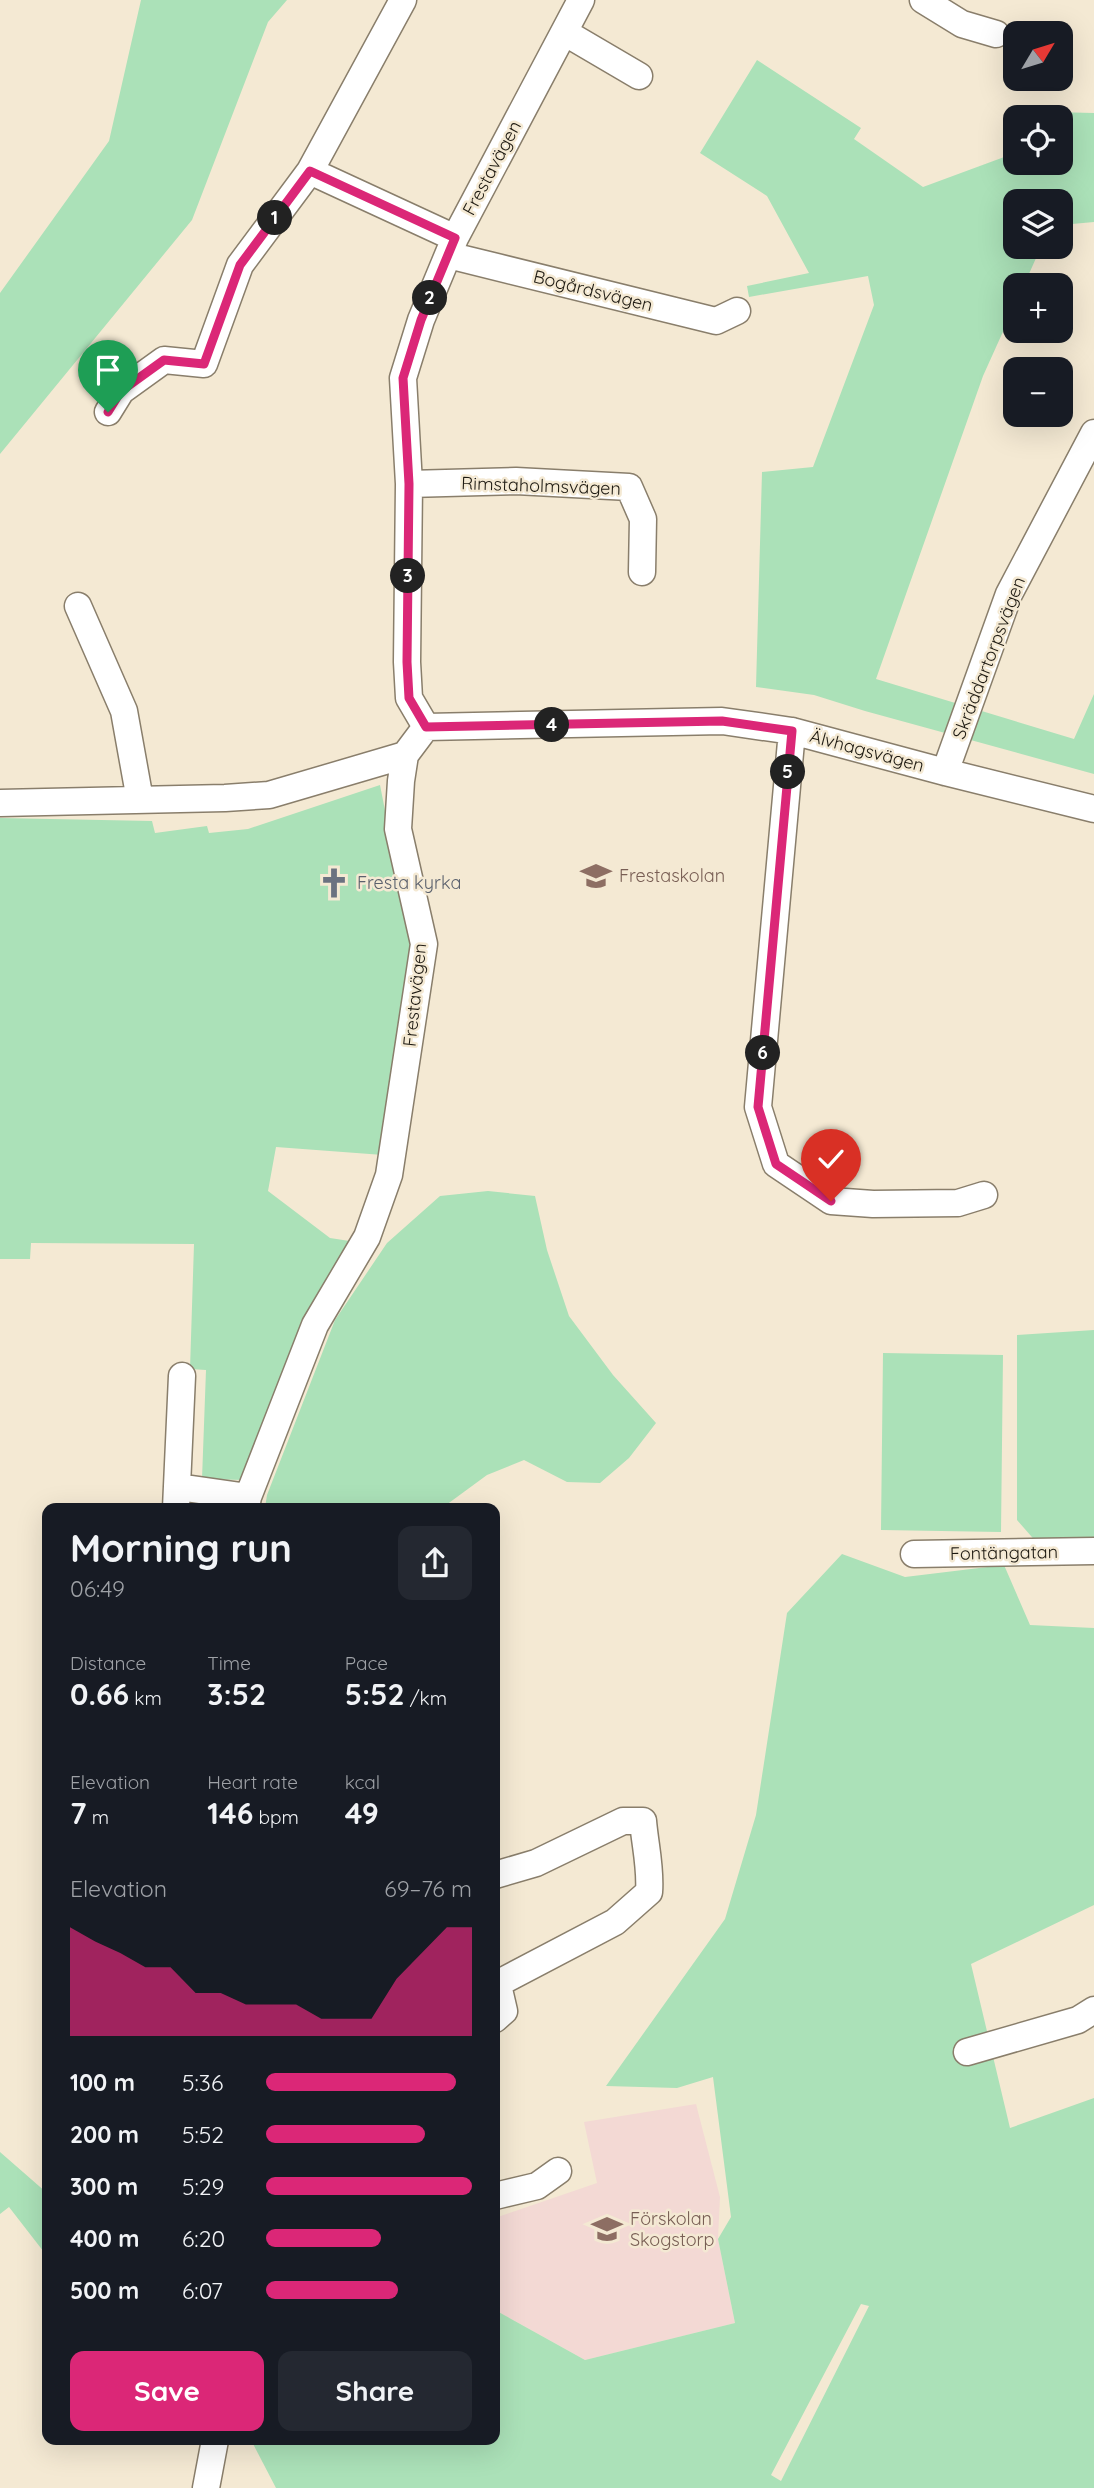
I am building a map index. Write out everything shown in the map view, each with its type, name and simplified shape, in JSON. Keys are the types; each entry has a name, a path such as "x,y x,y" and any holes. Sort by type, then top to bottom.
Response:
{"street":[{"path":"108,412 121,391 164,360 204,364 240,265 310,171 403,0"},
{"name":"Frestavägen","path":"247,1503 315,1325 367,1237 390,1175 424,944 398,830 405,755 426,727 409,698 409,484 403,378 421,320 451,246 581,0"},
{"path":"923,0 962,24 996,34"},
{"path":"564,32 639,76"},
{"name":"Bogårdsvägen","path":"310,171 451,246 716,321 737,311"},
{"name":"Skräddartorpsvägen","path":"945,772 1009,594 1094,433"},
{"name":"Rimstaholmsvägen","path":"409,484 516,481 629,487 643,519 642,572"},
{"path":"78,606 124,711 140,800"},
{"name":"Älvhagsvägen","path":"426,727 722,721 792,731 1094,808"},
{"path":"792,731 758,1107 776,1164 831,1201 873,1204 958,1203 984,1195"},
{"path":"0,803 269,795 405,755"},
{"path":"182,1376 177,1498 247,1503"},
{"name":"Fontängatan","path":"914,1554 1094,1551"},
{"path":"500,1874 536,1863 623,1821 643,1821 651,1872 649,1892 615,1922 500,1983"},
{"path":"967,2052 1078,2020 1094,2010"},
{"path":"500,2195 537,2186 558,2171"},
{"path":"206,2488 214,2445"}],"shaded area":[{"name":"Förskolan Skogstorp","path":"696,2104 720,2197 718,2239 735,2323 585,2360 500,2313 500,2216 597,2183 584,2122"}],"green space":[{"path":"141,0 287,0 268,22 192,220 0,454 0,293 109,141"},
{"path":"757,60 861,128 854,139 923,187 1003,157 1003,175 1073,175 1073,112 1094,113 1094,222 1073,224 1073,189 1003,189 1003,259 1036,259 1029,273 1003,273 1003,332 983,376 876,679 1074,739 1094,694 1094,774 814,695 756,687 762,472 813,467 874,305 868,276 749,297 747,286 809,273 767,196 700,153"},
{"path":"380,785 412,947 383,1155 276,1147 268,1191 330,1238 356,1242 245,1480 202,1479 206,1370 190,1369 194,1244 31,1243 30,1259 0,1259 0,818 152,821 155,833 207,826 209,833 248,829"},
{"path":"488,1191 535,1196 547,1250 569,1316 613,1375 656,1423 629,1458 600,1483 567,1482 524,1460 487,1475 449,1503 266,1503 335,1320 387,1243 440,1196"},
{"path":"1094,1330 1094,1542 1038,1544 1017,1520 1017,1335"},
{"path":"883,1353 1003,1355 1001,1532 881,1530"},
{"path":"842,1554 905,1577 1004,1565 1030,1625 1094,1628 1094,1905 971,1964 1010,2128 1094,2098 1094,2488 276,2488 254,2445 500,2445 500,2313 585,2360 735,2323 718,2239 731,2217 713,2077 677,2088 606,2086 725,1919 756,1815 787,1613","holes":["861,2304 869,2306 781,2481 771,2475"]},
{"path":"0,2152 42,2189 42,2250 9,2207 0,2214"}],"place":[{"name":"Frestaskolan","path":"596,876"},
{"name":"Fresta kyrka","path":"334,883"},
{"name":"Förskolan Skogstorp","path":"607,2229"}],"route":[{"path":"108,412 121,391 164,360 204,364 240,265 310,171 455,238 421,320 403,378 409,484 409,698 426,727 722,721 792,731 758,1107 776,1164 831,1201"}]}
